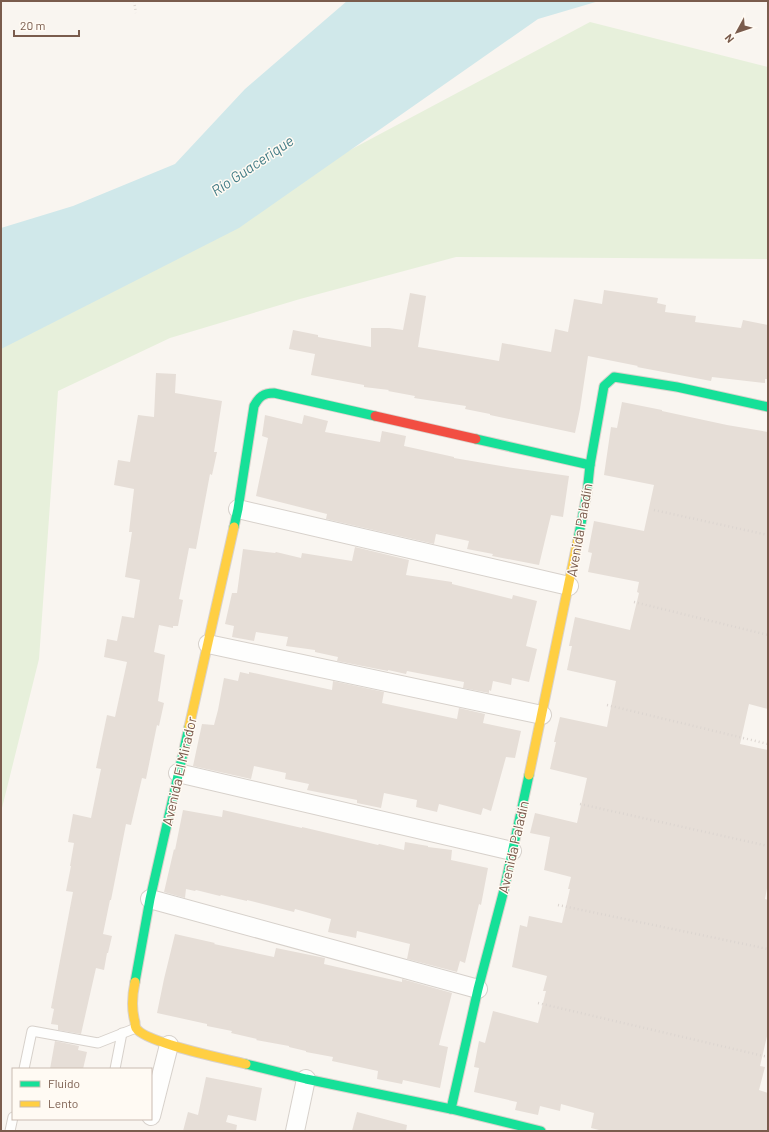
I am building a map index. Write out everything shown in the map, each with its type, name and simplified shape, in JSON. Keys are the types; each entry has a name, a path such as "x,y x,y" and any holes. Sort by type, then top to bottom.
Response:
{"street":[{"name":"Avenida Paladín","path":"451,1109 478,989 504,890 542,716 587,493 590,465 604,386 614,377 677,387 768,407"},
{"name":"Avenida El Mirador","path":"136,1028 132,1011 132,999 150,899 238,509 254,406 259,396 267,393 274,393 590,465"},
{"path":"238,509 569,586"},
{"path":"208,644 542,716"},
{"path":"178,773 512,852"},
{"path":"150,899 478,989"},
{"path":"136,1028 144,1035 170,1045 306,1079 451,1109 541,1131"},
{"path":"152,1112 170,1045"},
{"path":"295,1131 306,1079"},
{"path":"147,1131 150,1120"}],"lane":[{"path":"24,1068 32,1031 98,1043 136,1028"},
{"path":"115,1068 122,1033"},
{"path":"10,1131 12,1120"}],"path":[{"path":"134,1 136,13"},
{"path":"654,510 768,535"},
{"path":"634,602 768,634"},
{"path":"607,704 768,744"},
{"path":"580,804 768,846"},
{"path":"558,905 768,949"},
{"path":"538,1003 768,1057"}],"green space":[{"path":"590,22 768,67 768,259 456,257 300,299 170,338 58,391 39,659 1,812 1,340 290,182"}],"water":[{"name":"Río Guacerique","path":"347,1 599,1 538,19 239,228 1,349 1,228 73,206 175,164 245,89"}],"building":[{"path":"604,290 658,298 657,303 666,305 665,312 696,316 695,322 741,328 743,320 768,325 768,379 765,379 765,383 712,377 711,381 588,356 575,433 465,409 466,406 414,398 415,396 388,391 389,390 364,387 364,385 311,375 315,354 289,349 293,330 318,335 318,337 371,347 371,328 403,330 410,293 426,296 418,347 499,361 502,343 551,352 555,329 568,332 574,299 602,304"},
{"path":"156,373 176,374 175,393 222,401 214,452 217,452 212,475 210,474 196,549 189,548 179,599 183,600 178,626 173,626 173,628 159,625 154,652 165,655 158,701 164,703 159,726 157,725 146,779 142,778 131,825 126,824 103,934 112,936 104,970 96,968 81,1034 58,1030 58,1025 51,1024 54,1009 51,1008 73,892 66,891 74,843 68,842 73,814 91,818 101,769 96,768 107,715 115,717 127,662 104,657 107,639 117,641 122,616 134,618 140,580 125,577 132,532 129,532 134,489 114,485 118,460 130,462 138,415 154,417"},
{"path":"622,402 727,425 768,432 768,709 749,704 740,744 768,750 768,883 765,899 768,900 768,1032 760,1066 765,1067 759,1090 768,1093 768,1131 603,1131 591,1128 594,1113 561,1104 560,1111 540,1106 538,1115 515,1110 517,1102 474,1092 479,1068 474,1067 479,1041 485,1043 493,1011 538,1023 546,991 543,991 547,976 512,967 520,925 527,927 529,916 562,923 570,889 568,889 571,877 544,870 550,837 530,833 535,813 577,823 587,778 550,769 560,717 607,727 616,681 567,670 572,646 569,646 575,617 630,630 639,593 637,592 639,582 588,572 592,553 588,552 594,521 644,531 654,485 604,475 611,427 617,428"},
{"path":"265,415 302,424 304,415 328,421 325,432 380,442 382,431 406,436 404,446 454,458 569,476 563,517 551,515 539,565 492,556 493,554 467,549 469,541 436,534 434,544 326,519 327,514 256,496 268,438 262,436"},
{"path":"355,547 409,560 406,575 452,582 452,584 512,599 513,595 537,601 526,646 537,649 529,682 512,678 511,685 493,681 491,691 489,690 489,693 463,688 464,682 407,671 406,674 337,661 338,657 315,652 315,650 286,646 288,637 256,632 254,641 232,637 234,626 225,624 232,593 237,593 243,549 276,552 301,558 302,553 352,561"},
{"path":"240,672 249,674 249,672 332,690 333,681 384,692 382,703 457,719 459,708 485,714 483,723 521,731 515,758 506,757 491,811 483,808 481,815 439,804 437,812 416,807 417,800 384,793 381,808 357,803 357,800 307,790 309,784 285,779 286,773 254,766 251,779 193,766 202,724 214,725 224,678 238,681"},
{"path":"183,810 222,817 223,810 404,850 405,842 452,850 451,860 488,868 481,905 479,904 465,963 460,961 457,972 407,959 410,944 357,931 356,938 328,932 331,919 295,909 294,912 247,900 220,896 196,890 186,889 185,898 164,892 174,849 175,850"},
{"path":"175,934 274,957 276,948 325,958 324,964 402,982 402,979 452,993 439,1045 448,1047 440,1088 403,1080 402,1084 377,1079 378,1071 332,1061 333,1057 306,1052 289,1046 256,1040 257,1039 231,1033 232,1031 207,1026 207,1024 157,1013"},
{"path":"55,1041 79,1046 78,1050 87,1052 83,1068 50,1068"},
{"path":"206,1077 262,1088 256,1121 228,1115 226,1122 237,1125 236,1131 183,1131 188,1112 198,1115"},
{"path":"357,1112 407,1125 406,1131 352,1131"}],"traffic: fast":[{"path":"578,539 604,386 614,377 677,387 768,407"},
{"path":"234,527 254,406 262,396 274,393 375,416"},
{"path":"476,439 590,465"},
{"path":"135,982 150,899 189,727"},
{"path":"451,1109 478,989 504,890 529,775"},
{"path":"246,1064 306,1079 451,1109 541,1131"}],"traffic: slow":[{"path":"189,727 234,527"},
{"path":"529,775 578,539"},
{"path":"135,982 132,1007 135,1026 143,1034 170,1045 246,1064"}],"traffic: jam":[{"path":"375,416 476,439"}]}
